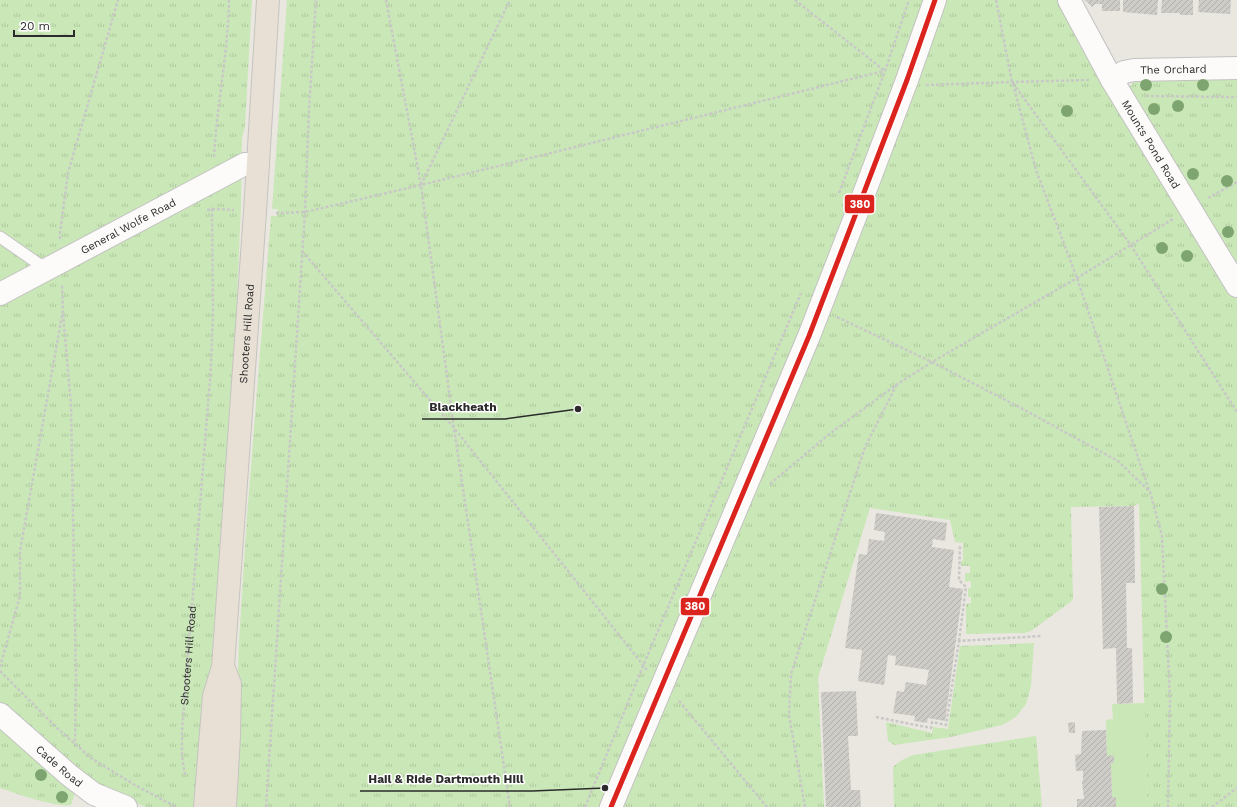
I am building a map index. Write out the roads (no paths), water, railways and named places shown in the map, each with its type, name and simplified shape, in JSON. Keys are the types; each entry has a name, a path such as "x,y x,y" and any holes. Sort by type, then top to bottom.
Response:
{"highway":[{"name":"Shooters Hill Road","path":"205,807 214,696 222,667 258,164 268,0"},
{"name":"Shooters Hill Road","path":"222,667 230,684 225,807"}],"street":[{"path":"611,807 809,336 859,208 935,0"},
{"name":"Mounts Pond Road","path":"1069,0 1112,80 1237,286"},
{"name":"The Orchard","path":"1112,80 1124,72 1134,70 1237,68"},
{"name":"General Wolfe Road","path":"0,294 245,164 258,164"},
{"name":"Cade Road","path":"0,714 69,775 94,794 126,807"}],"lane":[{"path":"0,237 54,265"}],"place":[{"name":"Blackheath","path":"578,409"},
{"name":"Hail & Ride Dartmouth Hill","path":"605,788"}]}
